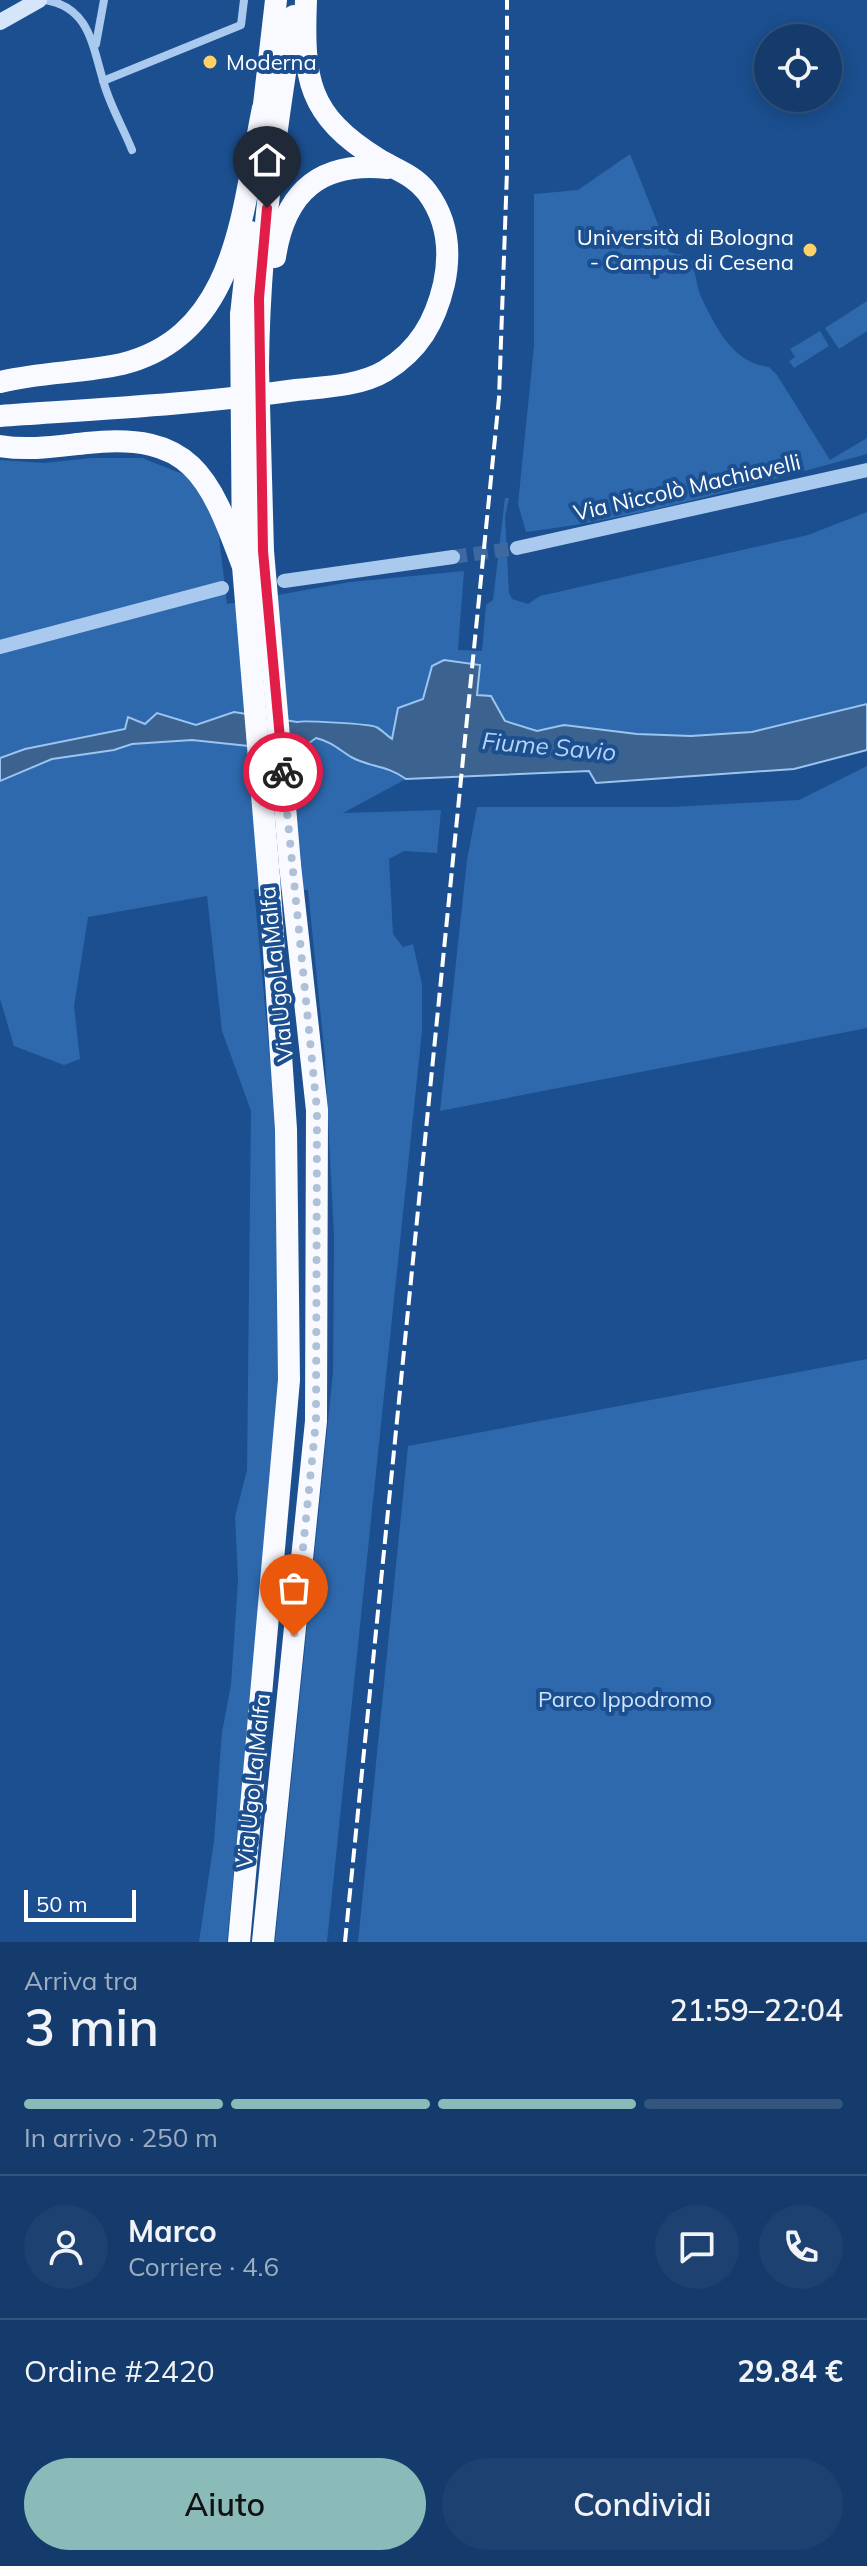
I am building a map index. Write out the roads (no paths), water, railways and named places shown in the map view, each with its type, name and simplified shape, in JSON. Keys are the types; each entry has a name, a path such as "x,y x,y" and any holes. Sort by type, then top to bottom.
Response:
{"highway":[{"name":"Via Ugo La Malfa","path":"239,1942 289,1380 286,1129 243,566 241,315 276,0"},
{"name":"Via Ugo La Malfa","path":"263,1942 316,1421 317,1110 290,865 263,551 258,368 259,298 273,147 296,0"},
{"path":"0,416 239,398 349,383 382,372 428,332 448,266 447,233 438,207 414,178 336,130 324,113 310,83 305,40 306,0"},
{"path":"0,382 120,364 157,352 191,329 228,269 263,108"},
{"path":"258,368 277,244 283,221 297,195 334,171 353,167 394,168"},
{"path":"0,446 35,449 121,439 173,450 201,474 228,524 243,566"}],"main road":[{"path":"0,22 42,0"}],"street":[{"path":"42,0 72,10 96,44"},
{"path":"97,0 103,11"},
{"path":"104,0 96,44 103,81 132,150"},
{"path":"103,81 241,25 244,0"},
{"name":"Via Niccolò Machiavelli","path":"517,548 867,470"},
{"path":"284,581 453,557"},
{"path":"0,647 222,588"}],"water":[{"name":"Fiume Savio","path":"444,660 480,665 477,695 491,696 505,721 537,731 564,725 637,734 691,736 752,732 867,704 867,750 794,769 596,783 589,771 406,779 351,757 316,738 298,751 192,740 132,744 114,750 52,759 0,781 0,758 25,749 125,729 128,717 145,724 157,713 196,725 234,712 297,722 362,725 376,727 392,739 398,708 423,699 432,666"}],"tunnel":[{"path":"453,557 517,548"}],"railway":[{"path":"345,1942 499,398 507,171 507,0"}],"place":[{"name":"Moderna","path":"210,62"},
{"name":"Università di Bologna - Campus di Cesena","path":"810,250"}],"park label":[{"name":"Parco Ippodromo","path":"625,1699"}]}
